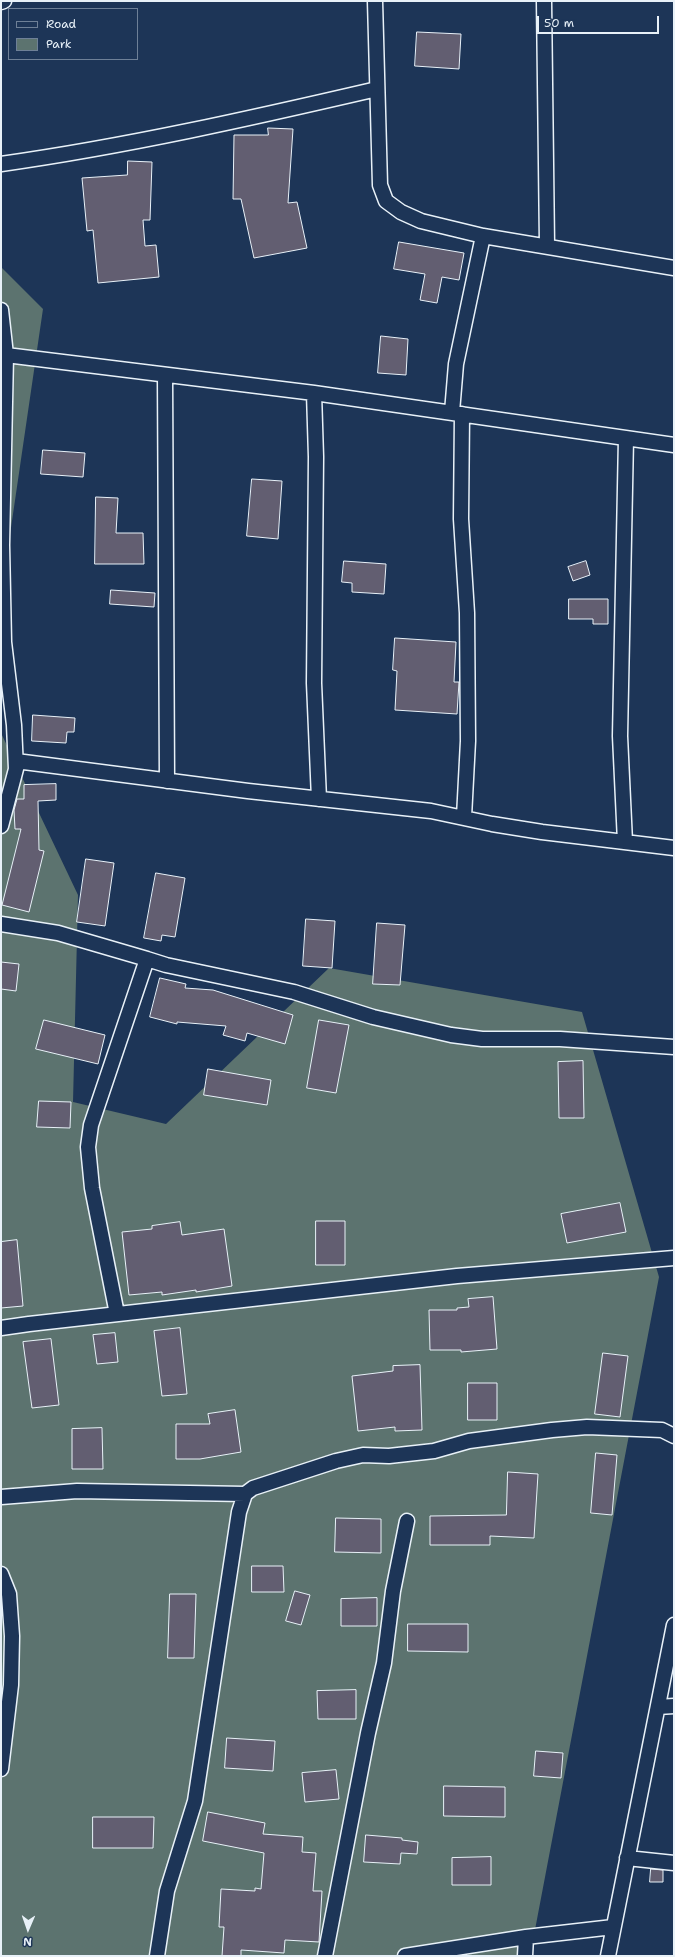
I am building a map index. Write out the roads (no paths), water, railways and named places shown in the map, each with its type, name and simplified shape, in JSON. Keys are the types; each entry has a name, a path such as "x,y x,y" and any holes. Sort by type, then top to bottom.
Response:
{"street":[{"path":"375,1 380,185 386,201 401,212 421,221 483,236 547,245 674,268"},
{"path":"544,1 547,245"},
{"path":"1,164 80,153 228,124 377,89"},
{"path":"464,817 468,741 467,613 461,519 456,364 483,236"},
{"path":"1,310 6,355 2,567 4,642 13,718 16,761 16,769 1,826"},
{"path":"6,355 314,393 674,445"},
{"path":"165,375 167,781"},
{"path":"314,393 316,465 314,683 319,799"},
{"path":"625,842 620,736 626,438"},
{"path":"16,761 167,781 431,811 492,824 542,832 674,848"},
{"path":"1,924 58,933 166,965 294,992 373,1017 451,1035 482,1039 560,1039 674,1047"},
{"path":"117,1314 92,1188 88,1147 91,1125 148,959"},
{"path":"1,1328 456,1276 674,1258"},
{"path":"157,1956 167,1891 195,1800 239,1512 246,1494 253,1488 336,1461 363,1455 389,1456 434,1451 469,1441 587,1427 662,1430 674,1436"},
{"path":"1,1497 77,1491 246,1494"},
{"path":"325,1956 368,1733 384,1663 393,1591 407,1521"},
{"path":"1,1574 9,1594 12,1636 11,1685 1,1769"},
{"path":"608,1956 674,1625"},
{"path":"658,1707 674,1706"},
{"path":"627,1858 674,1863"},
{"path":"405,1956 526,1937 613,1927"},
{"path":"525,1956 526,1937"}]}
